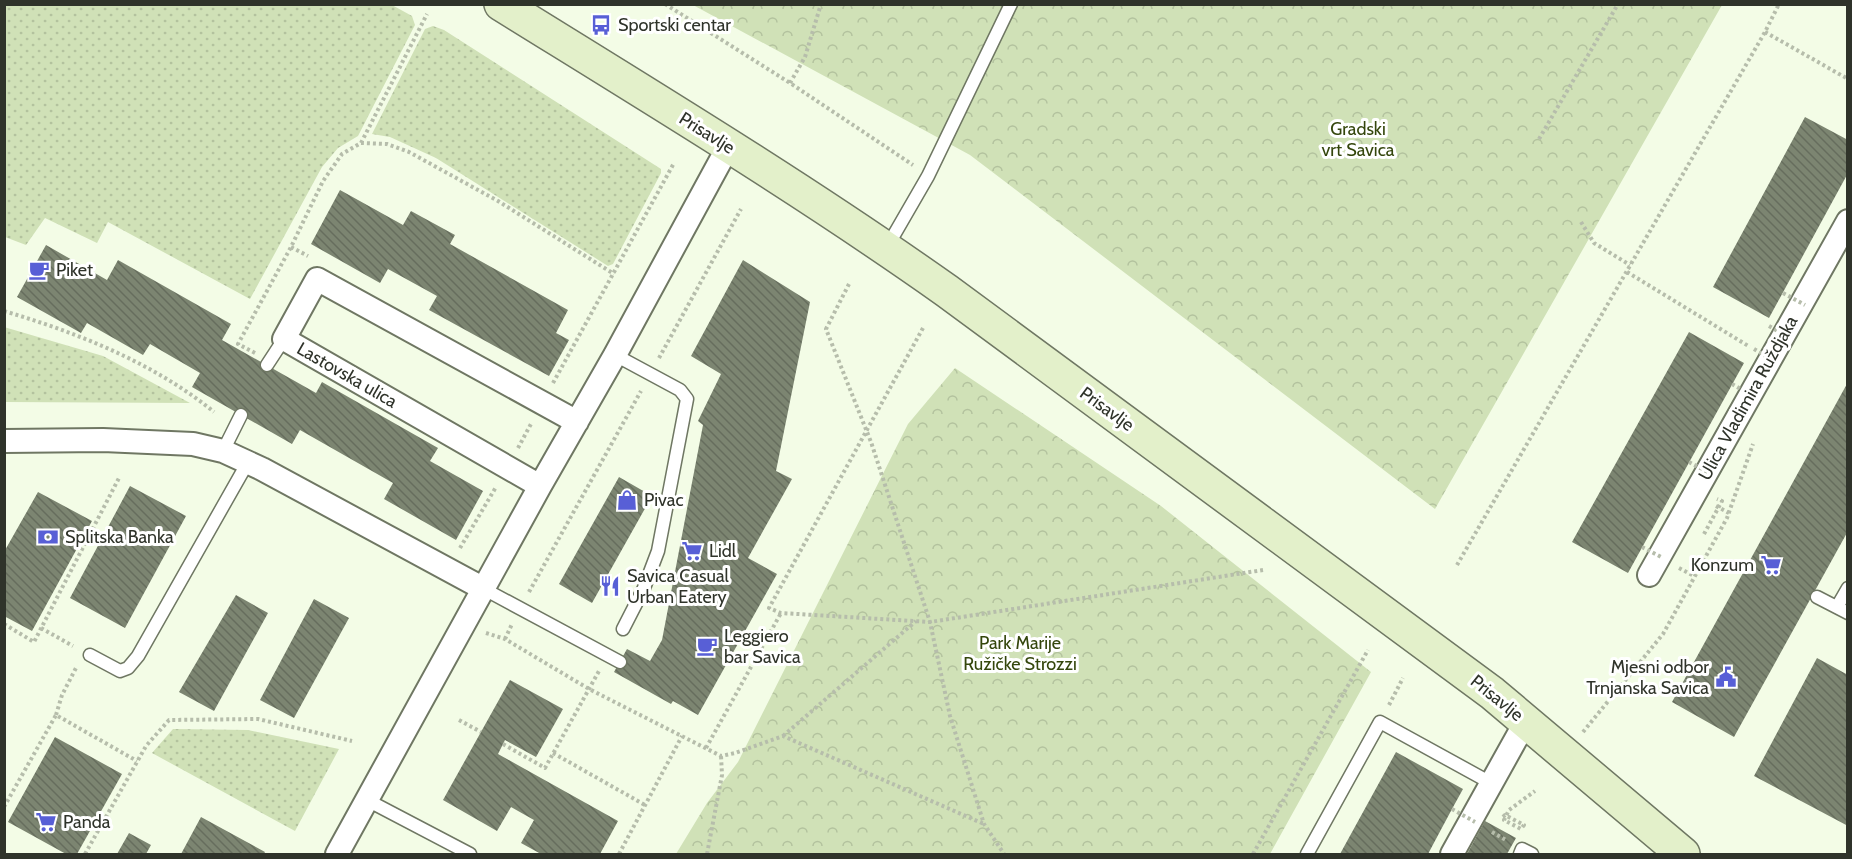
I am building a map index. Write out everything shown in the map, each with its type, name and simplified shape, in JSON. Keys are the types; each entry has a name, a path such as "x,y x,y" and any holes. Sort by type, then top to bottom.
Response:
{"street":[{"name":"Prisavlje","path":"501,4 886,248 1473,679 1526,721 1683,855"},
{"path":"337,855 728,147"},
{"name":"Ulica Vladimira Ruždjaka","path":"1656,567 1692,527 1848,221"},
{"name":"Lastovska ulica","path":"540,486 284,339 317,279 577,422"},
{"path":"4,441 103,440 193,444 223,451 248,462 484,590"},
{"path":"1452,855 1526,721"}],"lane":[{"path":"886,248 928,176 1011,4"},
{"path":"264,361 284,339"},
{"path":"615,355 680,390 687,399 658,551 644,588 623,628"},
{"path":"223,451 241,415"},
{"path":"87,654 120,671 128,668 138,656 248,462"},
{"path":"1817,597 1842,610 1848,588"},
{"path":"484,590 620,662"},
{"path":"1307,855 1380,722 1491,783"},
{"path":"367,800 470,855"}],"path":[{"path":"665,4 790,83 928,176"},
{"path":"790,83 804,57 821,4"},
{"path":"1539,139 1618,4"},
{"path":"1458,565 1779,4"},
{"path":"361,143 427,14"},
{"path":"1765,32 1848,79"},
{"path":"264,361 238,344 291,247 323,181 342,154 361,143 387,144 409,152 498,201 614,274"},
{"path":"549,391 674,163"},
{"path":"527,596 741,209"},
{"path":"1581,222 1594,243 1630,265"},
{"path":"1626,272 1774,361"},
{"path":"849,284 826,329 866,430 930,622 950,716 984,824 1004,855"},
{"path":"1782,293 1805,305"},
{"path":"4,311 111,348 190,392 214,412"},
{"path":"1769,326 1788,337"},
{"path":"922,328 769,608 781,613 930,622 1263,570"},
{"path":"1732,384 1754,397"},
{"path":"513,457 536,414"},
{"path":"1585,730 1663,634 1729,513 1756,437"},
{"path":"1689,462 1711,474"},
{"path":"4,624 34,642 120,478"},
{"path":"454,558 496,487"},
{"path":"1692,527 1719,510 1729,513"},
{"path":"1642,547 1656,567"},
{"path":"706,748 781,613"},
{"path":"505,639 515,618"},
{"path":"480,630 505,639 589,689 721,756 783,736 916,621"},
{"path":"4,807 56,715 62,695 87,654 41,628"},
{"path":"1253,855 1368,650"},
{"path":"503,744 545,768 602,665"},
{"path":"1380,722 1403,678"},
{"path":"56,715 138,761"},
{"path":"85,855 146,746 169,720 258,719 352,741"},
{"path":"459,720 481,732"},
{"path":"619,855 682,736"},
{"path":"783,736 984,824"},
{"path":"553,753 645,805"},
{"path":"707,855 722,775 721,756"},
{"path":"1508,816 1524,825 1521,830 1504,820 1509,810 1535,791"},
{"path":"1452,809 1475,822"},
{"path":"1488,830 1524,853"}],"green space":[{"path":"4,5 392,5 412,16 415,25 358,136 338,148 322,167 250,299 108,222 97,243 45,218 26,245 5,237"},
{"name":"Gradski vrt Savica","path":"693,5 1722,5 1435,509 970,155"},
{"path":"433,26 444,30 661,169 661,173 613,264 608,266 436,158 390,137 372,134 425,29"},
{"path":"4,327 103,356 190,403 5,402"},
{"name":"Park Marije Ružičke Strozzi","path":"955,368 1161,506 1371,672 1270,854 676,854 707,803 738,762 908,424"},
{"path":"173,729 248,730 339,749 295,831 152,753"}],"building":[{"path":"1805,117 1848,140 1848,173 1769,318 1713,287"},
{"path":"340,190 403,225 411,211 455,235 450,244 568,310 556,333 569,340 549,376 429,310 437,296 388,269 380,283 311,244"},
{"path":"46,245 107,280 118,260 231,324 222,340 316,393 322,382 438,448 430,461 483,491 456,540 384,499 393,483 300,430 292,444 192,387 200,373 150,344 143,355 87,323 81,333 17,297"},
{"path":"743,260 810,302 776,471 792,479 748,558 777,574 698,715 673,701 671,704 614,672 627,649 650,661 662,640 703,425 698,421 721,374 691,356"},
{"path":"1689,332 1744,363 1628,573 1572,542"},
{"path":"1848,382 1848,531 1734,737 1672,702"},
{"path":"619,477 652,496 592,603 559,584"},
{"path":"130,486 186,516 125,628 70,598"},
{"path":"38,492 92,521 32,631 4,616 4,552"},
{"path":"236,595 268,613 214,711 179,692"},
{"path":"314,599 349,618 294,718 260,700"},
{"path":"1817,658 1848,675 1848,826 1754,776"},
{"path":"510,680 563,709 536,757 505,740 498,754 618,821 600,854 541,854 521,843 534,820 511,807 497,831 443,800"},
{"path":"55,737 122,774 77,854 66,854 8,822"},
{"path":"1396,752 1463,789 1428,854 1340,854"},
{"path":"201,817 265,852 264,854 181,854"},
{"path":"1485,821 1516,838 1507,854 1467,854"},
{"path":"129,833 151,845 146,854 117,854"}],"place":[{"name":"Sportski centar","path":"601,25"},
{"name":"Piket","path":"39,270"},
{"name":"Pivac","path":"627,500"},
{"name":"Splitska Banka","path":"48,537"},
{"name":"Lidl","path":"692,551"},
{"name":"Konzum","path":"1771,565"},
{"name":"Savica Casual Urban Eatery","path":"610,586"},
{"name":"Leggiero bar Savica","path":"707,646"},
{"name":"Mjesni odbor Trnjanska Savica","path":"1726,677"},
{"name":"Panda","path":"46,822"}]}
